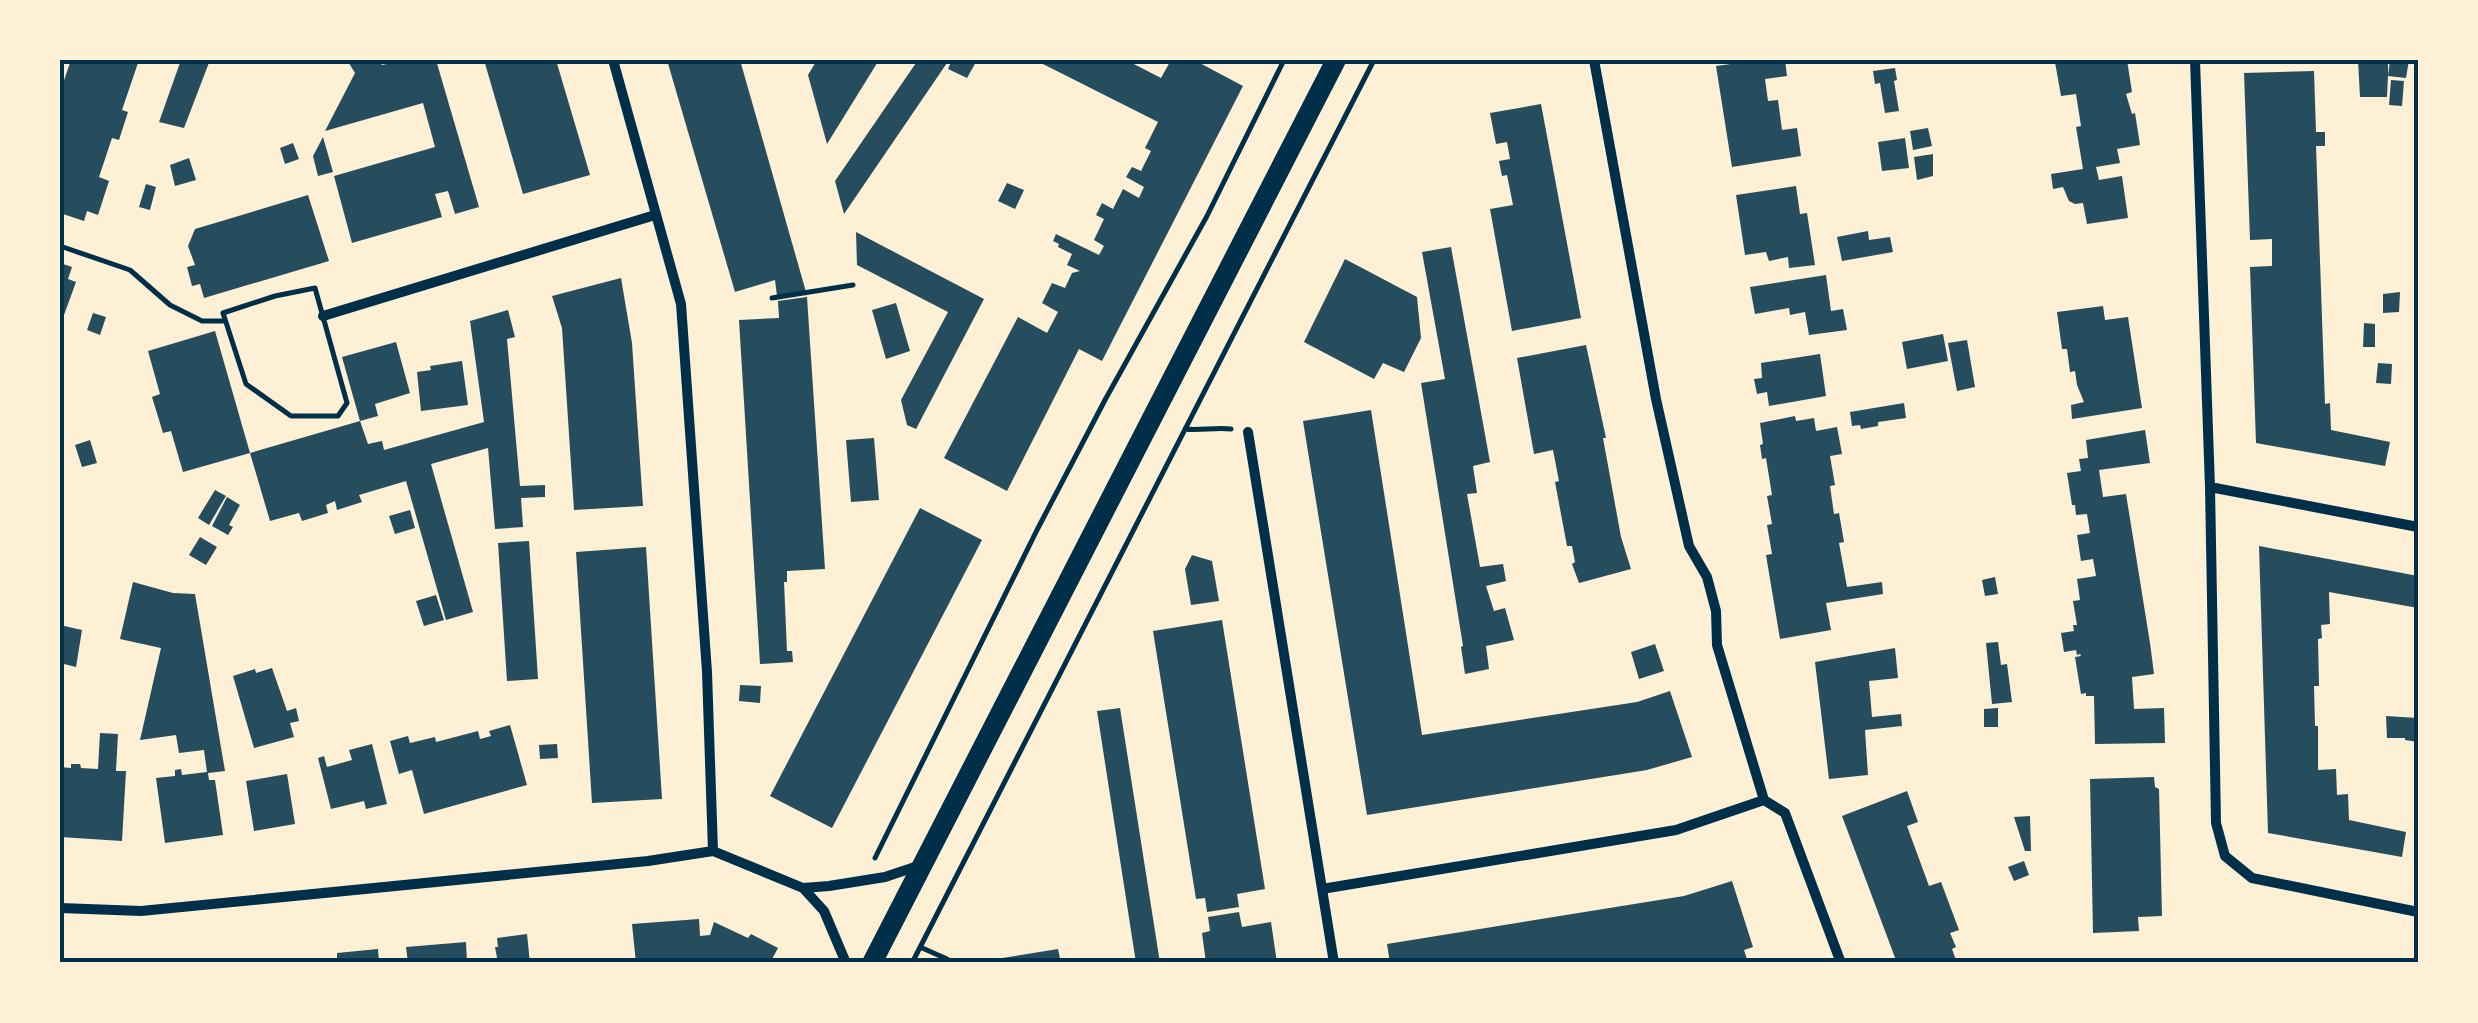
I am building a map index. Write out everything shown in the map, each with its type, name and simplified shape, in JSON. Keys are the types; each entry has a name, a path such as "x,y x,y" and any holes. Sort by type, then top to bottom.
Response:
{"main road":[{"path":"872,963 1336,60"}],"street":[{"path":"613,60 682,304 708,672 712,851"},
{"path":"1594,60 1656,399 1689,546 1707,577 1716,611 1717,645 1764,800 1786,813 1841,963"},
{"path":"2195,60 2210,487 2216,823 2225,856 2252,878 2418,912"},
{"path":"323,316 655,215"},
{"path":"1248,432 1334,963"},
{"path":"2210,487 2418,527"},
{"path":"1322,890 1676,830 1764,800"},
{"path":"60,908 142,911 712,851 803,888 824,910 846,963"},
{"path":"803,888 864,880 924,865"}],"path":[{"path":"864,880 1037,530 1207,216 1284,60"},
{"path":"912,963 1374,60"},
{"path":"60,246 130,270 170,305 202,322 226,321"},
{"path":"772,298 853,285"},
{"path":"315,288 323,316 347,403 338,416 290,416 246,384 223,313 315,288"},
{"path":"1184,429 1217,427 1248,432"},
{"path":"920,947 947,958 948,963"}],"building":[{"path":"71,60 139,60 122,110 128,112 119,140 112,138 99,177 109,181 98,215 87,211 84,221 60,213 60,92"},
{"path":"181,60 210,60 184,128 159,122"},
{"path":"347,60 378,60 382,65 436,60 479,207 455,214 448,191 435,194 442,217 352,243 334,176 435,147 423,103 325,131 355,73"},
{"path":"484,60 556,60 590,175 523,194"},
{"path":"667,60 740,60 806,292 777,296 775,280 735,292"},
{"path":"817,60 879,60 827,144 808,75"},
{"path":"918,60 949,60 844,214 835,181"},
{"path":"952,60 976,62 967,78 948,69"},
{"path":"1035,60 1126,60 1161,78 1171,60 1194,60 1243,86 1102,361 1079,349 1007,491 944,458 1018,317 1047,333 1058,312 1042,303 1052,283 1065,288 1072,273 1080,271 1067,265 1072,254 1053,241 1056,234 1099,255 1104,246 1094,240 1104,219 1096,215 1102,203 1113,209 1123,189 1139,198 1144,187 1126,177 1132,167 1141,171 1151,151 1145,148 1158,122"},
{"path":"1737,60 1785,60 1787,76 1765,79 1768,101 1778,100 1782,130 1797,128 1801,156 1732,167 1716,66 1738,63"},
{"path":"2127,60 2132,92 2126,94 2132,114 2135,113 2140,145 2117,149 2120,163 2096,167 2099,180 2122,176 2128,218 2087,224 2083,203 2069,201 2063,187 2053,189 2051,174 2083,169 2076,127 2081,126 2076,94 2061,96 2055,62"},
{"path":"2358,60 2388,60 2387,97 2360,97"},
{"path":"2390,60 2409,60 2406,78 2388,76"},
{"path":"1895,68 1899,111 1885,113 1880,83 1875,84 1873,71"},
{"path":"2314,71 2316,132 2325,132 2325,146 2316,146 2325,404 2330,403 2331,430 2390,442 2385,466 2256,443 2250,267 2272,266 2272,239 2250,240 2244,73"},
{"path":"2391,80 2404,81 2402,106 2389,105"},
{"path":"1541,104 1581,318 1512,331 1490,209 1513,205 1507,175 1502,176 1499,161 1510,159 1507,142 1496,144 1490,113"},
{"path":"1928,128 1932,146 1913,150 1910,131"},
{"path":"323,137 333,172 318,176 313,156"},
{"path":"1905,138 1909,168 1882,171 1878,142"},
{"path":"293,143 299,159 285,164 280,148"},
{"path":"1933,154 1933,176 1917,180 1914,157"},
{"path":"189,158 196,180 175,186 170,165"},
{"path":"1007,183 1024,190 1015,209 998,201"},
{"path":"146,184 156,187 150,210 139,207"},
{"path":"1796,186 1800,214 1807,213 1815,265 1789,268 1788,257 1769,261 1766,252 1745,255 1736,195"},
{"path":"308,195 329,261 204,298 200,284 192,286 187,267 195,265 188,246 195,229"},
{"path":"1868,231 1869,240 1890,237 1893,252 1842,261 1837,237"},
{"path":"856,232 984,299 916,429 907,425 901,400 948,312 857,265"},
{"path":"1451,247 1490,462 1473,466 1477,493 1467,494 1480,567 1503,564 1506,581 1486,586 1494,611 1505,608 1514,640 1486,646 1489,669 1465,674 1421,383 1445,379 1422,252"},
{"path":"1345,259 1417,297 1421,338 1404,372 1383,363 1374,379 1304,342"},
{"path":"60,263 72,267 68,279 76,282 64,315 60,314"},
{"path":"1826,275 1831,311 1843,309 1847,330 1809,335 1805,312 1790,315 1789,308 1755,314 1750,287"},
{"path":"621,278 632,343 643,506 574,510 562,328 552,296"},
{"path":"2400,292 2399,312 2383,313 2383,294"},
{"path":"807,297 825,569 787,571 787,651 792,651 793,662 760,664 739,320 779,318 778,301"},
{"path":"896,303 910,351 886,359 872,310"},
{"path":"2103,306 2105,320 2128,317 2142,408 2072,419 2071,405 2084,402 2075,371 2070,372 2067,349 2062,349 2057,312"},
{"path":"508,310 515,337 507,339 520,486 545,485 545,497 521,498 523,527 495,529 488,448 431,464 473,612 446,620 406,481 359,495 362,502 337,510 335,501 326,505 328,513 302,521 299,513 270,521 250,453 360,421 368,444 382,441 384,450 484,422 470,321"},
{"path":"93,313 106,317 100,335 87,330"},
{"path":"2364,323 2375,324 2375,347 2363,347"},
{"path":"215,331 250,453 183,472 171,431 163,433 152,397 160,394 148,351"},
{"path":"1943,334 1948,361 1907,369 1902,342"},
{"path":"1967,340 1975,387 1957,391 1948,343"},
{"path":"396,342 410,393 375,404 378,416 360,421 342,357"},
{"path":"1586,345 1621,537 1631,569 1579,583 1572,564 1572,546 1567,546 1553,450 1534,454 1517,358"},
{"path":"1820,354 1826,396 1769,406 1767,392 1757,394 1754,379 1762,378 1761,363"},
{"path":"462,361 468,405 421,411 417,372"},
{"path":"2378,363 2392,364 2391,384 2376,383"},
{"path":"1904,403 1906,418 1861,429 1860,425 1852,426 1850,412"},
{"path":"1371,410 1422,735 1637,702 1670,691 1692,757 1647,770 1367,815 1303,421"},
{"path":"1795,416 1796,421 1814,418 1816,431 1837,427 1842,454 1830,456 1835,485 1830,486 1844,542 1839,543 1847,587 1882,582 1883,594 1826,603 1831,630 1780,639 1766,555 1772,554 1767,496 1772,495 1766,458 1762,459 1760,423"},
{"path":"2145,430 2150,463 2099,470 2103,497 2126,494 2150,643 2154,674 2132,677 2134,709 2164,708 2165,743 2095,744 2094,696 2081,694 2075,657 2081,656 2076,650 2064,652 2061,633 2074,631 2073,625 2077,625 2073,601 2080,600 2077,579 2096,576 2093,559 2081,561 2077,535 2090,533 2087,514 2076,515 2067,473 2081,471 2079,459 2088,458 2086,440"},
{"path":"874,438 879,500 851,502 846,440"},
{"path":"90,440 97,463 82,467 75,445"},
{"path":"215,490 226,496 209,525 198,518"},
{"path":"227,497 240,505 228,535 212,526"},
{"path":"920,508 982,540 832,828 770,796"},
{"path":"410,510 415,528 395,534 389,516"},
{"path":"200,537 217,547 206,565 189,555"},
{"path":"529,541 538,679 507,681 498,543"},
{"path":"2259,546 2418,576 2418,608 2329,592 2330,624 2321,625 2319,686 2314,686 2318,770 2336,769 2337,795 2348,794 2349,820 2406,832 2402,857 2268,833"},
{"path":"646,547 662,799 592,803 576,552"},
{"path":"1192,555 1212,561 1219,601 1191,605 1185,569"},
{"path":"1995,577 1998,594 1985,596 1982,580"},
{"path":"133,582 173,593 195,594 225,771 208,773 209,780 215,780 223,835 165,843 156,778 175,776 175,770 181,769 182,775 207,772 204,750 179,753 176,735 140,740 161,648 120,639"},
{"path":"436,595 444,620 424,626 416,601"},
{"path":"1222,620 1265,889 1237,894 1239,907 1207,912 1205,898 1196,899 1153,631"},
{"path":"60,625 82,630 76,667 60,663"},
{"path":"1998,642 2001,665 2007,664 2012,702 1992,704 1986,643"},
{"path":"1655,644 1664,671 1639,679 1631,652"},
{"path":"1895,648 1898,678 1869,681 1872,717 1901,714 1902,726 1865,730 1868,775 1829,779 1815,662"},
{"path":"272,668 287,711 296,708 299,721 290,723 294,737 254,748 233,676"},
{"path":"740,685 761,686 760,703 739,701"},
{"path":"1120,708 1160,963 1136,963 1097,711"},
{"path":"1998,708 1998,727 1984,727 1984,709"},
{"path":"2386,716 2418,718 2418,742 2387,738"},
{"path":"510,725 527,785 424,814 412,770 399,774 390,741 408,736 410,743 435,737 436,742 478,731 480,739 491,736 489,731"},
{"path":"100,733 118,734 116,771 126,771 122,841 60,837 60,767 80,764 81,768 98,769"},
{"path":"372,744 387,804 366,809 364,801 331,809 318,758 324,756 327,767 352,760 349,750"},
{"path":"557,744 558,758 540,759 539,745"},
{"path":"287,774 295,824 254,831 246,781"},
{"path":"2154,777 2159,789 2162,916 2138,917 2139,931 2093,933 2090,779"},
{"path":"1907,791 1918,822 1907,826 1929,886 1941,882 1959,930 1950,933 1957,963 1897,963 1842,816"},
{"path":"2030,816 2031,851 2025,851 2014,817"},
{"path":"2024,861 2029,875 2014,881 2008,867"},
{"path":"1732,881 1753,947 1744,950 1747,959 1734,963 1390,963 1387,944 1684,896"},
{"path":"1239,912 1242,927 1271,922 1277,963 1206,963 1202,933 1210,931 1208,917"},
{"path":"699,919 700,936 710,935 714,922 778,948 770,963 636,963 632,924"},
{"path":"527,934 530,963 498,963 497,938"},
{"path":"466,942 467,963 408,963 406,947"},
{"path":"378,949 379,963 337,963 337,953"},
{"path":"1058,949 1061,963 990,960"},
{"path":"292,959 290,963 224,963 224,960"}]}
